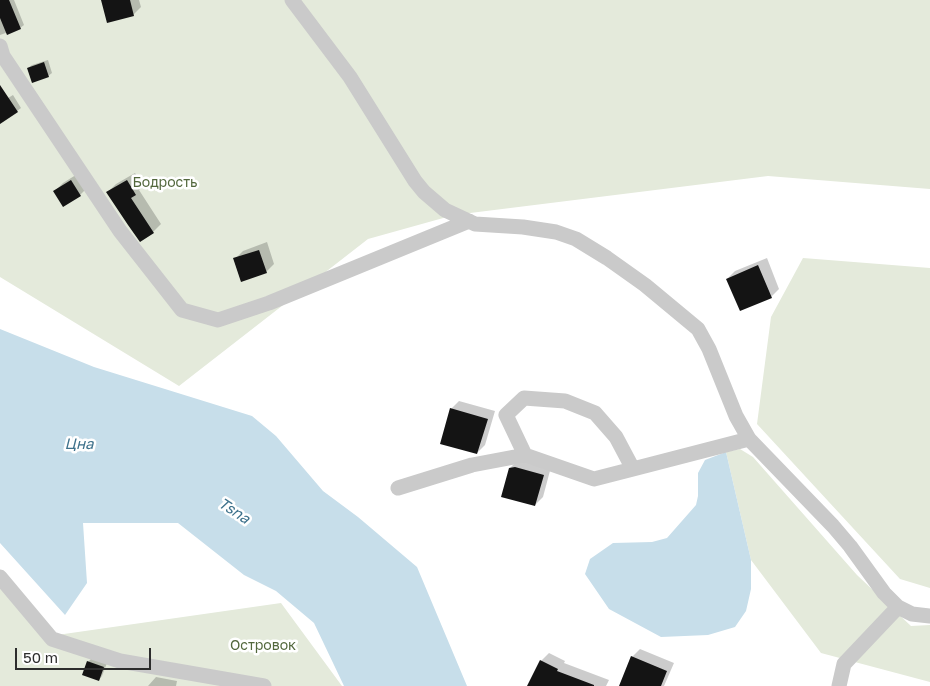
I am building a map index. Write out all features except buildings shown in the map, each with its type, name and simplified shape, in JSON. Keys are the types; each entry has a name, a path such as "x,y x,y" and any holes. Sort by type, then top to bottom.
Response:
{"street":[{"path":"292,0 350,77 414,181 424,192 446,210 476,224 523,227 556,232 576,239 645,285 698,329 709,349 736,416 749,439 833,526 865,565 884,593 898,607 912,614 930,616"},
{"path":"0,46 3,56 120,231 182,310 218,320 269,302 469,220"},
{"path":"525,455 506,416 524,398 564,401 595,413 616,437 633,469"},
{"path":"398,488 472,465 525,455 594,479 749,439"},
{"path":"0,577 52,639 120,661 264,686"},
{"path":"839,686 844,664 898,607"}],"green space":[{"name":"Бодрость","path":"0,0 930,0 930,189 768,176 454,215 368,239 179,386 0,277"},
{"path":"803,258 930,268 930,588 900,579 757,424 771,317"},
{"path":"740,449 753,457 857,575 911,626 930,625 930,682 821,653 751,560 726,452"},
{"name":"Островок","path":"0,578 50,636 281,603 342,686 0,686"}],"water":[{"name":"Цна","path":"0,329 94,367 252,416 276,436 323,491 358,517 417,567 467,686 344,686 314,623 276,591 244,575 178,523 83,523 87,583 65,615 0,543"},
{"path":"726,452 751,560 751,589 746,611 735,627 708,635 661,637 609,609 585,574 590,559 613,543 652,542 667,538 696,505 698,473 705,460"}],"water label":[{"name":"Tsna","path":"234,511"}]}
